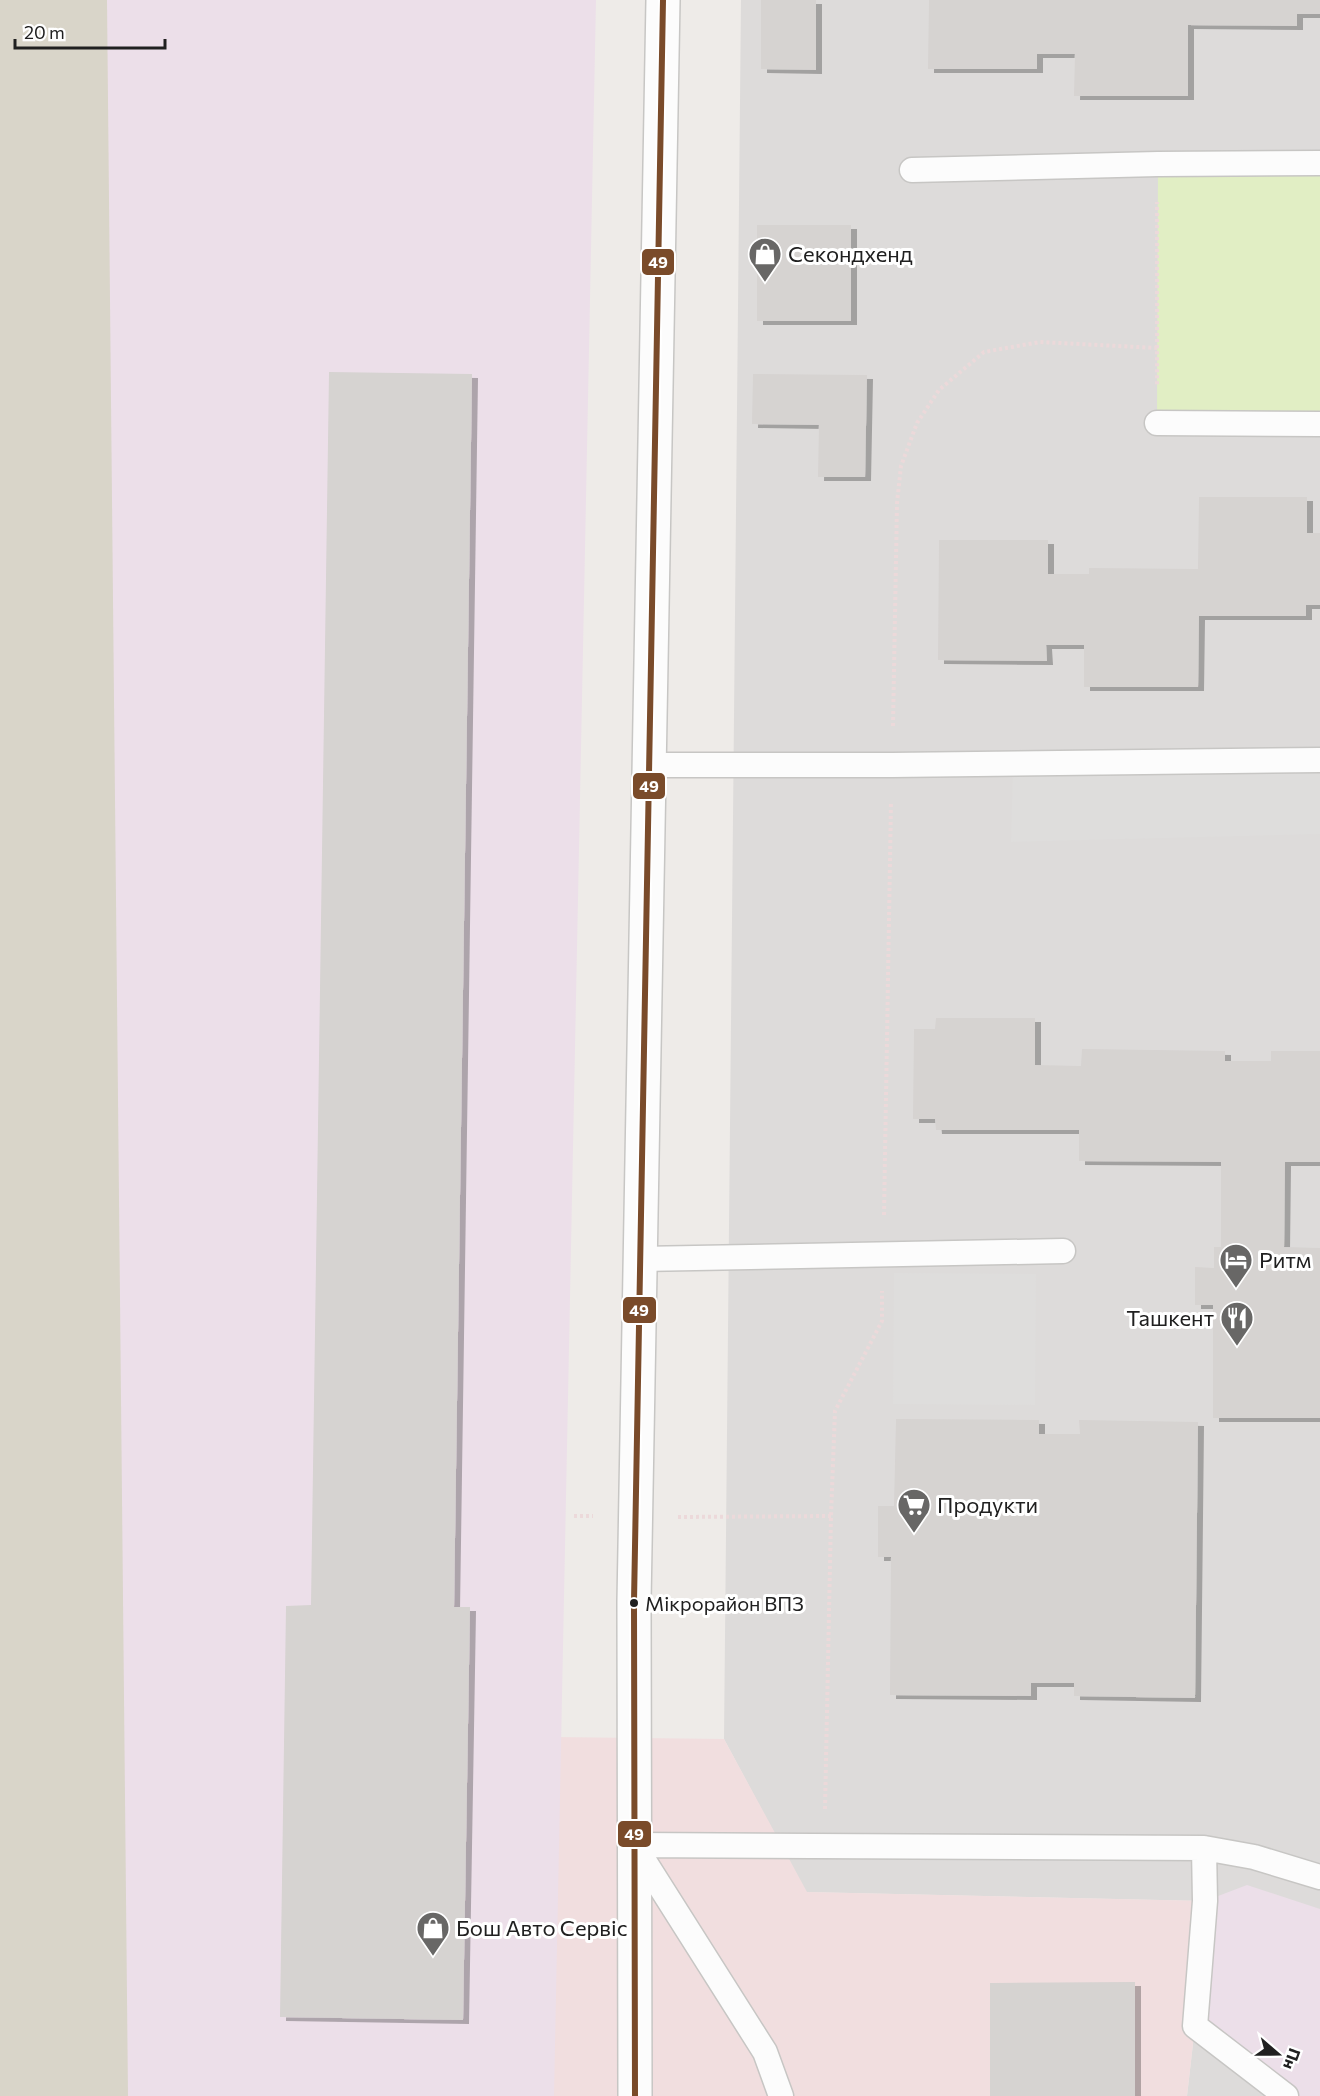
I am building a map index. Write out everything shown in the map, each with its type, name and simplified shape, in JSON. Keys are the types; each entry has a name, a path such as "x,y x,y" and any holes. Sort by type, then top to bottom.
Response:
{"street":[{"path":"634,2096 634,1602 663,0"}],"lane":[{"path":"912,170 1320,163"},
{"path":"1157,423 1320,424"},
{"path":"650,765 892,765 1320,760"},
{"path":"640,1259 1063,1251"},
{"path":"634,1845 1204,1848 1254,1857 1320,1877"},
{"path":"634,1845 765,2052 781,2096"},
{"path":"1204,1848 1205,1900 1195,2026 1286,2096"}],"path":[{"path":"1157,423 1158,164"},
{"path":"824,1846 835,1411 882,1321 897,503 901,466 917,423 939,390 984,352 1040,342 1157,348"},
{"path":"574,1516 636,1518 831,1516"}],"shaded area":[{"path":"0,0 596,0 554,2096 0,2096"},
{"path":"0,0 107,0 128,2096 0,2096"},
{"path":"741,0 1320,0 1320,2096 1187,2096 1205,1901 806,1892 724,1739"},
{"path":"1320,760 1320,834 1011,842 1013,764"},
{"path":"894,1273 1036,1274 1035,1405 893,1404"},
{"path":"553,1737 724,1739 807,1892 1205,1901 1187,2096 545,2096"},
{"path":"1247,1885 1320,1909 1320,2096 1286,2096 1195,2026 1205,1901"}],"green space":[{"path":"1320,163 1320,424 1157,423 1158,164"}],"building":[{"path":"761,0 816,0 816,70 761,69"},
{"path":"929,0 1320,0 1320,14 1297,14 1297,26 1188,25 1188,96 1074,96 1075,54 1037,54 1037,69 928,69"},
{"path":"757,225 851,225 851,321 757,321"},
{"path":"329,372 472,374 454,1607 470,1607 463,2020 280,2017 286,1606 311,1605"},
{"path":"753,374 867,375 865,477 818,477 819,425 752,424"},
{"path":"1199,497 1307,497 1307,533 1320,533 1320,605 1306,605 1306,616 1199,616 1198,687 1084,687 1084,645 1046,645 1047,661 938,660 939,540 1048,540 1048,574 1089,574 1089,568 1198,569"},
{"path":"936,1018 1035,1018 1035,1065 1081,1066 1082,1049 1225,1051 1225,1061 1271,1061 1271,1051 1320,1051 1320,1162 1285,1162 1284,1247 1320,1248 1320,1418 1213,1418 1213,1305 1195,1305 1195,1267 1214,1268 1214,1247 1221,1247 1221,1162 1079,1161 1079,1130 936,1130 935,1119 913,1119 914,1029 935,1029"},
{"path":"896,1419 1039,1420 1039,1434 1080,1434 1079,1420 1198,1422 1195,1698 1074,1696 1074,1683 1031,1683 1031,1696 890,1695 891,1557 878,1557 878,1506 894,1506"},
{"path":"1135,1982 1135,2096 990,2096 990,1983"}],"transit line":[{"name":"49","path":"635,2096 634,1602 663,0"}],"place":[{"name":"Секондхенд","path":"765,283"},
{"name":"Ритм","path":"1236,1289"},
{"name":"Ташкент","path":"1237,1347"},
{"name":"Продукти","path":"914,1534"},
{"name":"Мікрорайон ВПЗ","path":"634,1603"},
{"name":"Бош Авто Сервіс","path":"433,1957"}]}
